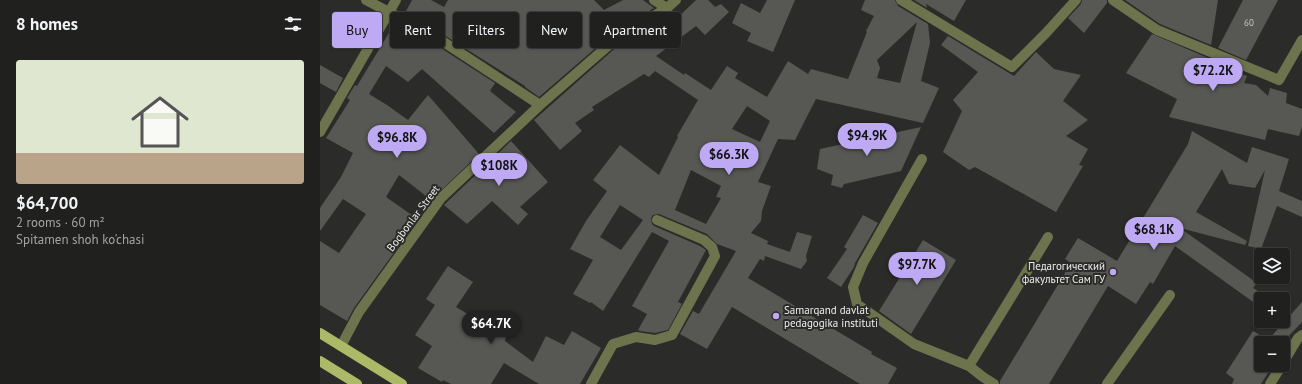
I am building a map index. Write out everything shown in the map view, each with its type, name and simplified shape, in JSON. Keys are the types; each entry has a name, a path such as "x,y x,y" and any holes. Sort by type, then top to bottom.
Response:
{"main road":[{"path":"320,333 402,384"},
{"path":"320,361 357,384"}],"street":[{"path":"366,0 433,35 540,105 617,38 668,8 676,0"},
{"path":"320,132 396,0"},
{"path":"654,0 668,8"},
{"path":"901,0 1012,67 1076,0"},
{"path":"1113,0 1157,30 1279,80 1302,40"},
{"name":"Bogbonlar Street","path":"340,346 359,312 442,198 540,105"},
{"path":"922,158 863,263 853,287 858,304 914,344 969,366 994,384"},
{"path":"591,384 613,344 636,338 655,340 672,335 715,256 712,247 704,240 656,220"},
{"path":"969,366 1048,237"},
{"path":"1107,384 1170,295"},
{"path":"1290,351 1298,338 1302,335"},
{"path":"1270,384 1277,372"}],"building":[{"path":"412,0 431,0 444,7 448,0 594,0 604,10 623,0 643,0 654,8 647,12 590,12 590,48 596,48 539,97 525,86 465,48 519,48 519,12 453,12 453,41 445,36 445,12 406,12"},
{"path":"696,0 708,0 715,7 721,4 729,12 705,35 696,26 681,37 681,14"},
{"path":"767,0 795,0 773,52 747,41 751,33 732,23 741,3 760,13"},
{"path":"865,0 895,0 898,6 928,24 930,43 921,81 939,88 923,123 816,99 795,140 778,139 758,182 771,186 762,211 761,221 751,233 768,241 767,244 790,252 797,232 812,236 806,256 807,261 801,269 765,256 764,261 760,259 748,278 872,352 871,354 897,368 888,384 860,384 732,307 707,349 680,334 693,311 699,314 736,251 717,244 707,234 659,214 653,215 651,218 654,226 706,250 678,302 682,304 668,330 655,333 638,330 647,314 632,306 669,241 652,232 603,311 591,302 590,303 573,294 593,260 570,249 586,221 607,191 593,180 620,145 659,175 678,137 677,136 698,100 655,71 649,77 644,74 592,107 594,110 575,123 582,131 560,150 534,120 615,48 667,48 656,56 684,75 685,73 711,90 727,66 738,73 735,78 767,97 788,61 808,74 811,69 848,79 867,32 866,31 874,16 861,10","holes":["917,22 900,83 877,78 880,68 877,60","747,106 770,121 760,142 732,129","691,170 721,186 716,197 721,198 706,224 675,210","620,205 643,220 621,250 600,237"]},
{"path":"914,0 966,0 954,21 926,4 927,8"},
{"path":"1082,0 1107,0 1107,3 1084,33 1068,18 1081,4"},
{"path":"1125,0 1218,0 1211,45 1160,24"},
{"path":"1243,0 1278,0 1246,60 1218,48"},
{"path":"390,31 390,48 441,48 495,83 490,91 516,112 494,133 422,69 408,82 386,66 369,94 408,120 428,95 479,154 431,200 399,175 386,197 416,218 406,236 354,308 347,321 320,305 320,241 339,253 366,214 343,199 320,231 320,208 341,177 353,153 326,138 350,100 347,98 355,85 357,86 380,48 382,48 382,45"},
{"path":"1152,34 1208,58 1206,71 1212,60 1240,71 1239,73 1247,76 1244,83 1256,85 1268,96 1270,88 1287,93 1286,103 1302,109 1302,127 1299,136 1268,129 1265,140 1169,117 1177,99 1126,73"},
{"path":"948,36 1014,76 1036,52 1054,69 1081,75 1063,101 1088,120 1066,136 1088,149 1079,165 1083,166 1056,212 975,167 969,170 943,152 962,111 953,100 978,72 941,45"},
{"path":"320,65 343,78 336,92 320,83"},
{"path":"921,127 901,171 844,184 842,188 831,185 833,175 817,169 820,149"},
{"name":"Педагогический факультет Сам ГУ","path":"1192,131 1247,163 1252,147 1289,159 1279,191 1302,201 1302,217 1277,206 1261,248 1248,246 1265,170 1255,188 1229,184 1222,169 1196,212 1247,241 1245,245 1180,228 1254,281 1254,284 1256,284 1253,288 1260,292 1254,292 1254,303 1175,246 1153,284 1150,282 1136,304 1108,286 1049,384 1000,384 1000,381 1071,263 1065,259 1078,238 1117,261 1188,144"},
{"path":"511,141 548,182 520,207 528,214 518,225 492,201 467,224 444,205"},
{"path":"863,215 878,223 854,267 841,287 827,278 847,249 844,247"},
{"path":"923,240 956,260 911,334 879,311"},
{"path":"448,266 473,282 456,307 506,337 505,341 533,362 546,336 564,345 572,331 601,348 580,384 539,384 504,363 491,384 451,384 443,380 442,382 418,368 432,346 415,335 435,305 426,299"},
{"path":"1302,302 1302,322 1289,336 1272,336 1279,328 1290,328 1290,315"},
{"path":"1253,331 1261,336 1254,336 1254,372 1269,372 1261,384 1232,384 1234,379 1226,373"}],"place":[{"name":"Педагогический факультет Сам ГУ","path":"1113,272"},
{"name":"Samarqand davlat pedagogika instituti","path":"776,316"}]}
